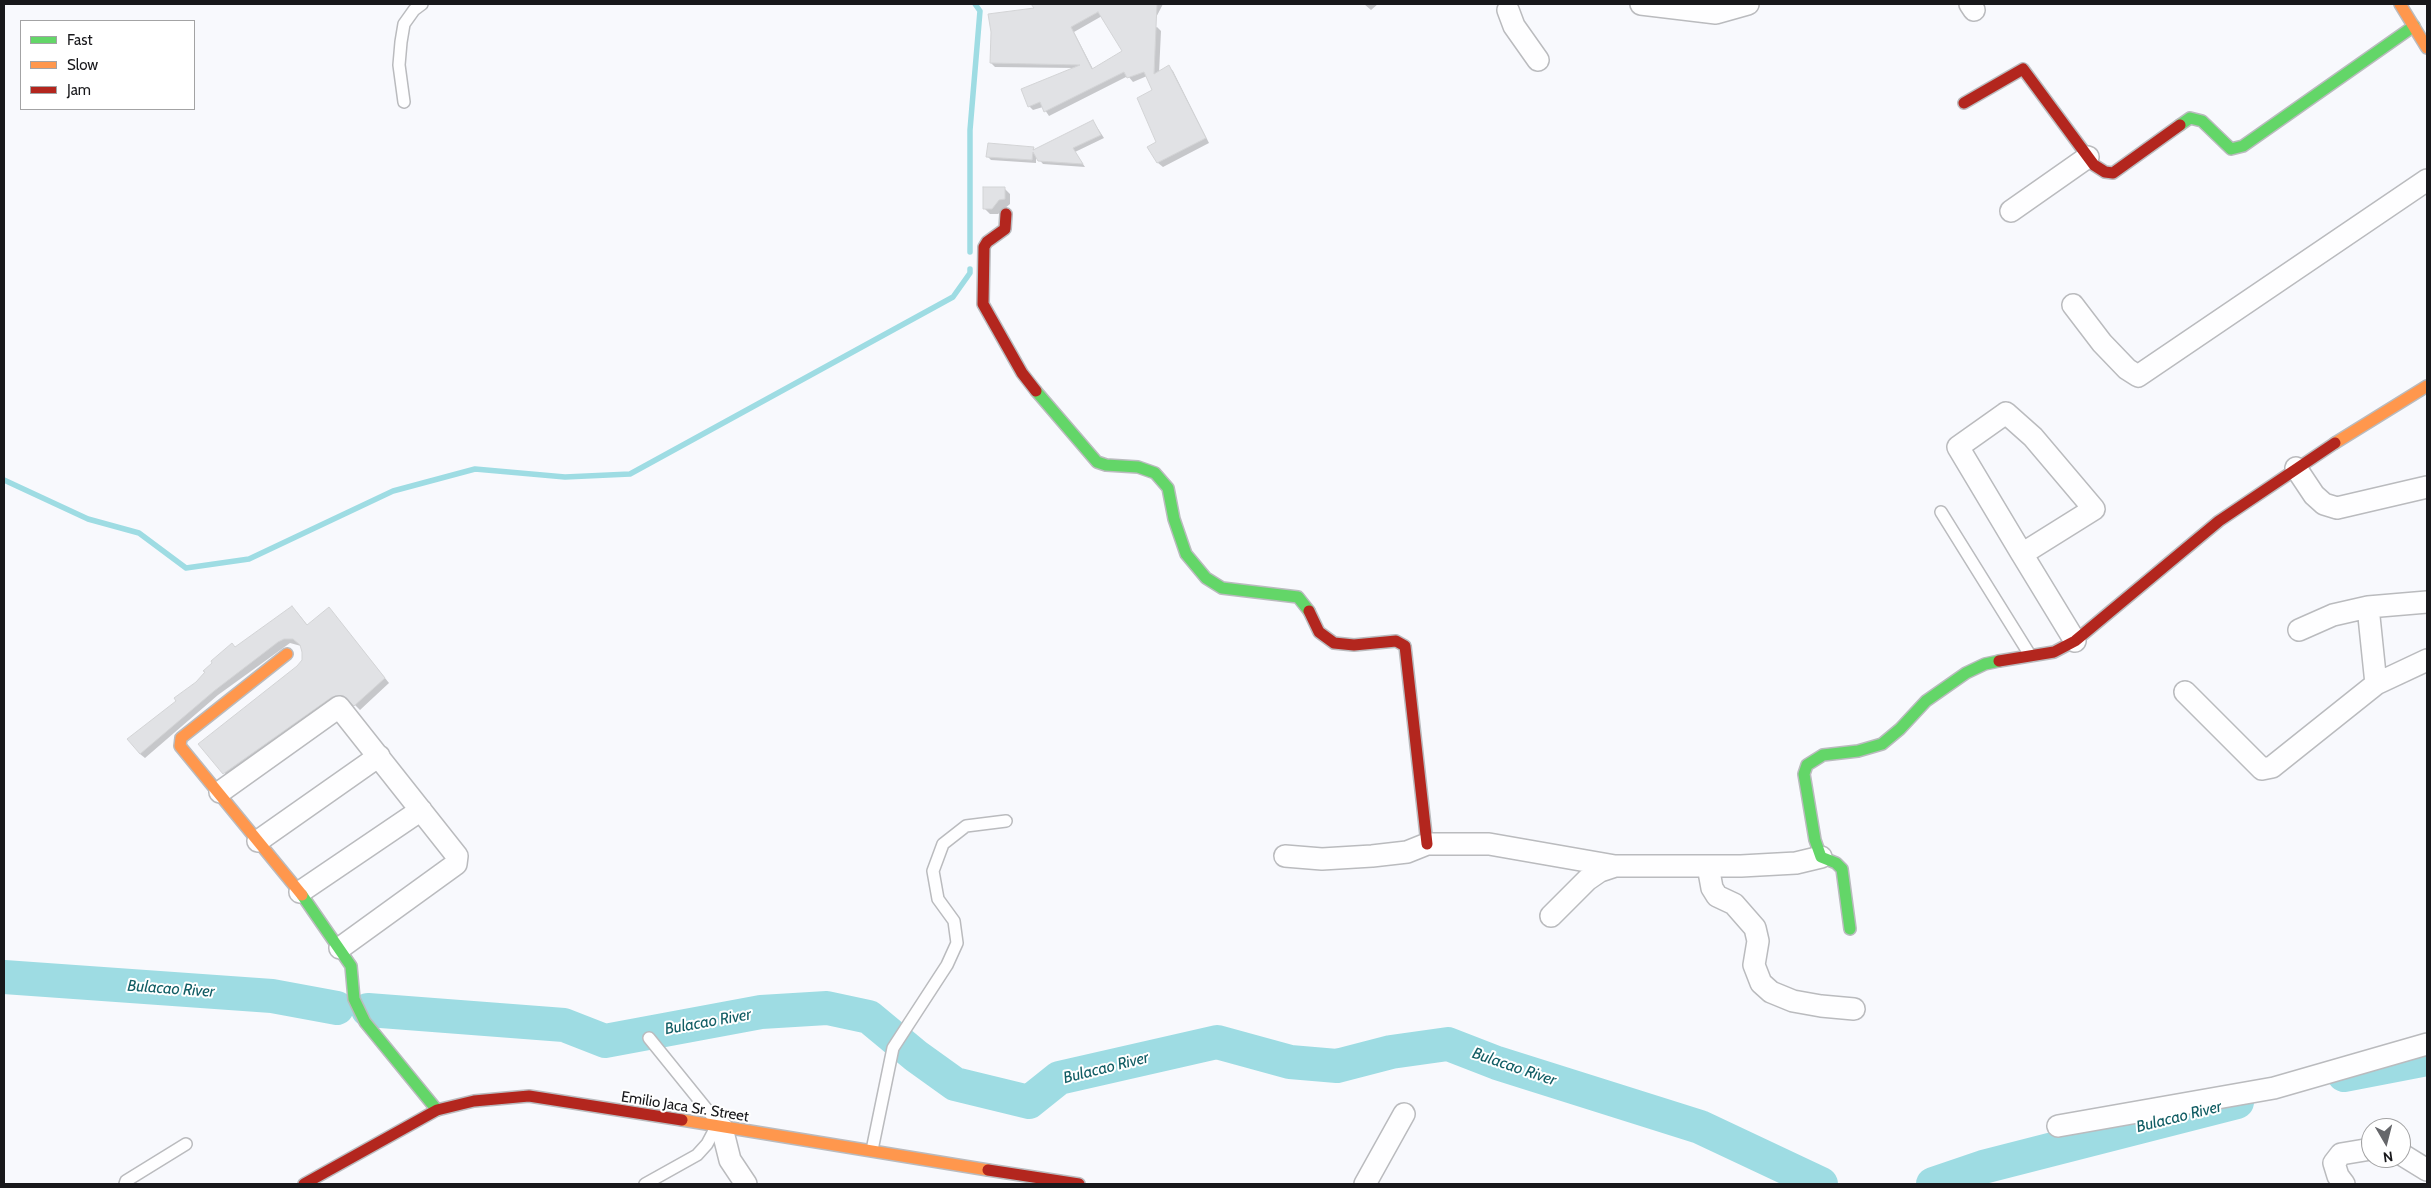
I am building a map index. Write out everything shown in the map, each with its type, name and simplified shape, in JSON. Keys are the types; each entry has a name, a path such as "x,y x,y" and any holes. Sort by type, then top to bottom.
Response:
{"street":[{"path":"1641,4 1716,13 1748,4"},
{"path":"2400,4 2427,48"},
{"path":"1508,6 1514,26 1538,60"},
{"path":"1964,103 2023,69 2088,157 2100,169 2113,174 2192,118 2202,120 2231,148 2244,146 2414,26"},
{"path":"2011,211 2088,157"},
{"path":"2073,306 2102,343 2127,369 2138,376 2427,180"},
{"path":"1006,214 1005,229 987,242 984,248 983,304 1022,373 1088,454 1096,462 1106,466 1138,467 1155,473 1168,488 1174,519 1186,554 1206,578 1222,588 1298,597 1309,611 1319,632 1334,643 1354,645 1396,641 1405,646 1427,844"},
{"path":"1821,857 1815,840 1804,774 1807,765 1823,755 1858,751 1882,744 1900,729 1926,701 1966,673 1985,664 2054,652 2075,641 2219,521 2296,468 2427,386"},
{"path":"2022,554 2094,509 2033,436 2006,412 1958,447 2022,554 2075,641"},
{"path":"2296,468 2314,495 2324,504 2337,508 2427,487"},
{"path":"2299,630 2333,615 2368,607 2427,602"},
{"path":"2368,607 2376,684"},
{"path":"287,654 222,703 181,738 181,749 220,792 300,892 340,948 351,966 354,998 365,1022 436,1110"},
{"path":"2185,692 2262,769 2272,767 2376,684 2427,660"},
{"path":"220,792 340,707 457,856 458,862 340,948"},
{"path":"258,840 379,756"},
{"path":"300,892 421,810"},
{"path":"1285,856 1322,859 1408,852 1427,844 1489,844 1615,866 1796,864 1821,857 1836,863 1842,869 1850,930"},
{"path":"1551,916 1587,880 1600,871 1615,866"},
{"path":"1708,866 1712,888 1717,896 1734,904 1755,928 1758,941 1754,965 1760,982 1771,992 1793,1000 1821,1006 1854,1009"},
{"path":"2058,1126 2274,1088 2427,1044"},
{"name":"Emilio Jaca Sr. Street","path":"304,1184 436,1110 474,1101 528,1096 719,1128 872,1150 1059,1183 1079,1184"},
{"path":"1365,1184 1404,1114"},
{"path":"719,1128 730,1160 746,1184"},
{"path":"2344,1184 2338,1176 2334,1163 2341,1154 2361,1151"},
{"path":"2411,1160 2427,1170"}],"lane":[{"path":"404,102 399,65 404,24 414,10 422,4"},
{"path":"1941,512 2031,656"},
{"path":"872,1150 893,1048 947,965 957,943 954,921 938,899 933,871 943,844 966,826 1006,821"},
{"path":"645,1184 697,1155 719,1128 649,1038"},
{"path":"125,1184 126,1181 186,1144"},
{"path":"325,1172 331,1184"}],"building":[{"path":"1031,4 1157,4 1154,74 1169,65 1206,138 1157,163 1147,147 1156,142 1137,98 1152,90 1144,72 1127,78 1124,72 1044,112 1040,102 1028,107 1021,89 1080,65 990,63 991,32 988,14 1034,8","holes":["1098,12 1122,51 1092,69 1071,27"]},
{"path":"1093,120 1101,135 1073,148 1083,164 1038,161 1033,152 1032,160 986,157 988,143 1034,147 1033,150"},
{"path":"983,187 1005,187 1005,199 999,200 992,209 983,209"},
{"path":"292,606 307,625 329,607 385,678 354,706 344,696 332,697 223,774 198,744 297,666 302,660 300,645 293,639 284,639 214,691 140,754 127,739 176,701 174,698 196,682 205,672 203,671 212,663 211,661 232,643 235,647"}],"waterway":[{"path":"970,252 970,130 980,11 975,4"},
{"path":"4,480 88,519 139,533 186,568 249,559 393,491 475,469 565,477 630,474 953,297 970,273 970,269"},
{"name":"Bulacao River","path":"4,977 272,996 337,1008"},
{"name":"Bulacao River","path":"368,1010 564,1025 605,1041 761,1012 827,1008 869,1017 916,1056 955,1084 1029,1102 1059,1078 1217,1042 1290,1062 1337,1066 1391,1052 1448,1044 1497,1063 1700,1127 1821,1184"},
{"name":"Bulacao River","path":"2344,1075 2427,1059"},
{"name":"Bulacao River","path":"1933,1184 1983,1167 2237,1102"}],"traffic: fast":[{"path":"2180,125 2190,118 2202,121 2231,149 2243,146 2414,26"},
{"path":"1036,391 1097,462 1106,465 1138,467 1155,473 1168,488 1174,519 1186,554 1206,578 1222,588 1298,597 1309,611"},
{"path":"1850,929 1842,869 1836,863 1821,857 1815,840 1804,774 1807,765 1823,755 1858,751 1882,744 1900,729 1926,701 1966,673 1985,664 1999,661"},
{"path":"302,895 351,966 354,999 365,1022 437,1110"}],"traffic: slow":[{"path":"2400,4 2427,48"},
{"path":"2335,443 2427,386"},
{"path":"287,654 181,738 180,746 302,895"},
{"path":"682,1120 988,1170"}],"traffic: jam":[{"path":"1964,103 2023,69 2094,165 2105,172 2113,173 2180,125"},
{"path":"1006,214 1005,229 987,242 984,247 983,304 1022,373 1036,391"},
{"path":"1999,661 2054,652 2075,641 2219,521 2335,443"},
{"path":"1309,611 1319,632 1334,643 1354,645 1396,641 1405,646 1427,844"},
{"path":"304,1184 437,1110 474,1101 529,1096 682,1120"},
{"path":"988,1170 1079,1184"}]}
